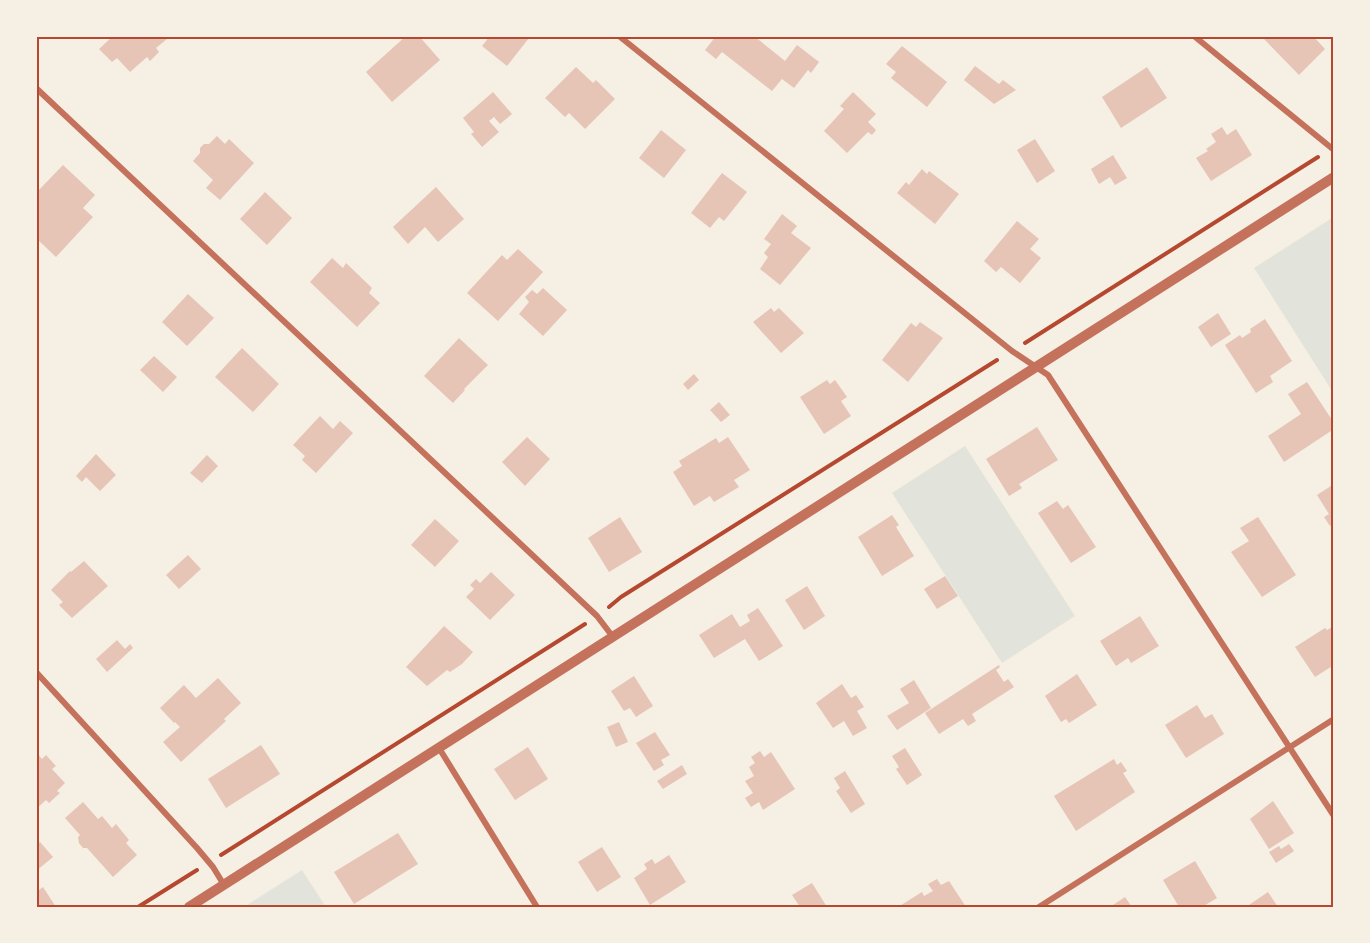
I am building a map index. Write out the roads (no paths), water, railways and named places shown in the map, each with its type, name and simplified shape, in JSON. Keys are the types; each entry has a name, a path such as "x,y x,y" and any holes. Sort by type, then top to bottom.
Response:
{"street":[{"path":"619,36 1012,351 1048,375 1334,816"},
{"path":"1194,36 1334,150"},
{"path":"36,88 597,616 613,637"},
{"path":"189,907 1334,177"},
{"path":"36,672 210,862 224,885"},
{"path":"1039,907 1334,719"},
{"path":"438,748 537,907"}]}
